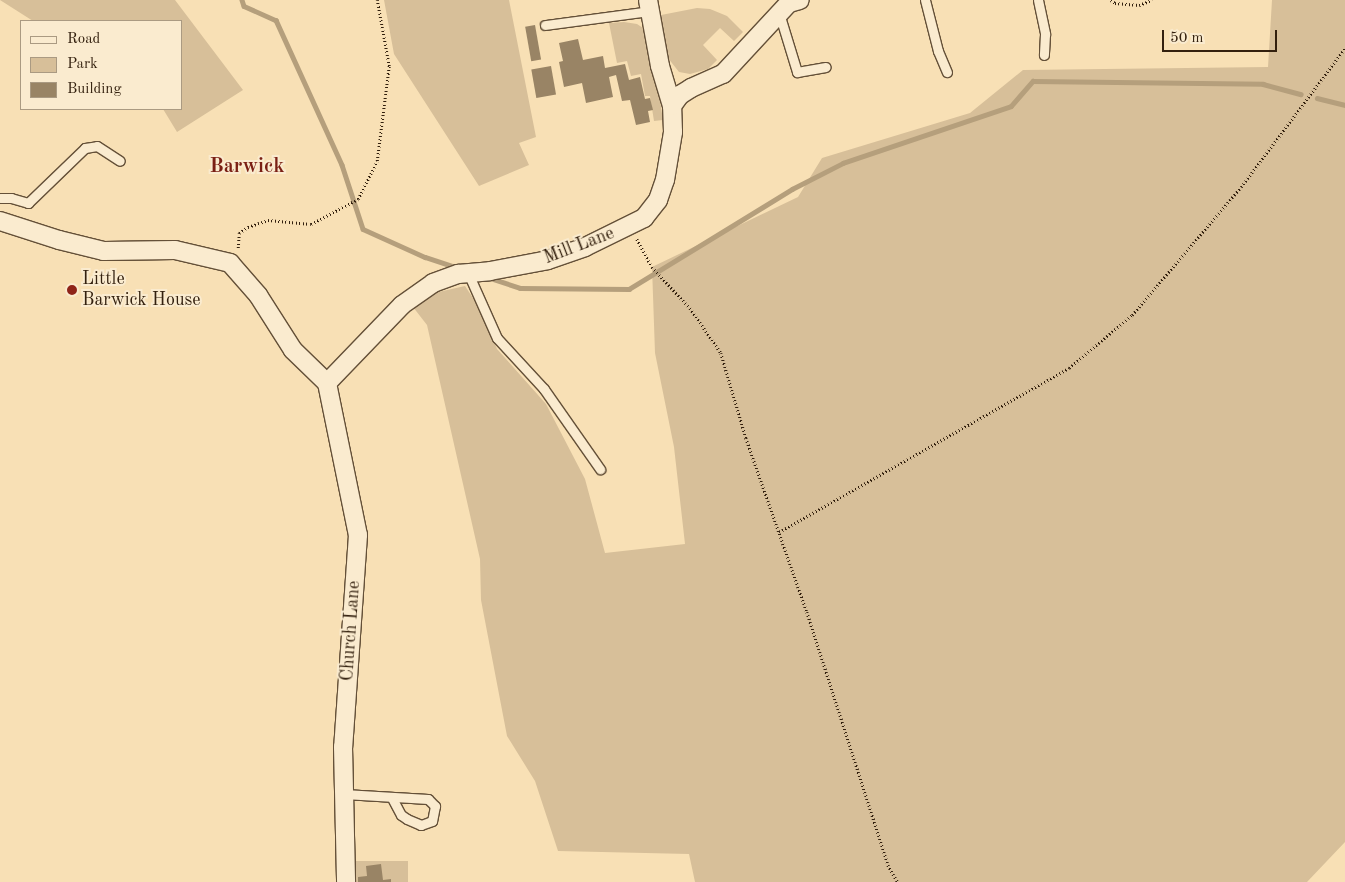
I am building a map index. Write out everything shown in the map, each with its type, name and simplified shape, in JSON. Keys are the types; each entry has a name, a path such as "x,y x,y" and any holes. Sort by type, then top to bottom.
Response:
{"street":[{"path":"672,106 680,95 690,88 723,74 789,3 800,0"},
{"name":"Mill Lane","path":"327,383 402,305 433,283 468,273 548,260 585,248 644,218 658,200 665,180 673,132 672,106 660,66 649,6"},
{"path":"0,221 59,240 104,251 175,250 230,263 258,295 293,350 327,383"},
{"name":"Church Lane","path":"327,383 358,535 342,747 346,882"}],"lane":[{"path":"925,0 938,51 947,72"},
{"path":"1038,0 1045,34 1044,55"},
{"path":"545,25 649,6"},
{"path":"779,13 797,72 826,67"},
{"path":"0,198 11,198 28,203 85,148 97,146 120,161"},
{"path":"468,273 497,338 544,389 600,469"},
{"path":"344,794 428,799 432,801 436,812 432,821 421,825 401,815 392,798"}],"path":[{"path":"236,270 239,233 268,220 311,224 358,199 377,160 389,66 377,0"},
{"path":"1111,0 1115,3 1139,5 1152,0"},
{"path":"779,532 1069,368 1132,316 1241,187 1345,48"},
{"path":"630,225 652,267 690,308 721,353 746,438 808,612 888,865 898,882"}],"green space":[{"path":"0,0 175,0 243,90 177,132 164,110 182,110 182,20 31,20"},
{"path":"384,0 509,0 536,137 519,143 529,165 479,186 394,54"},
{"path":"1272,0 1345,0 1345,842 1307,882 695,882 689,854 558,851 535,781 507,736 481,600 480,559 427,325 413,307 434,293 465,286 477,304 497,349 546,404 585,479 605,553 685,544 674,447 655,353 652,267 798,197 822,158 970,113 1023,70 1268,67"},
{"path":"697,8 710,9 727,16 743,32 734,41 720,28 703,45 717,60 708,69 690,74 679,72 668,58 656,16"},
{"path":"624,22 637,24 646,30 651,41 663,120 654,121 650,96 645,96 641,74 631,76 627,61 617,63 609,23"},
{"path":"353,861 408,861 408,882 353,882"}],"building":[{"path":"535,25 541,59 531,61 525,27"},
{"path":"578,39 583,60 603,56 605,68 625,64 629,80 640,77 645,99 650,98 653,110 648,111 650,122 636,125 630,100 622,101 616,75 609,77 613,97 586,103 582,83 564,87 559,62 563,61 559,43"},
{"path":"551,66 556,95 536,98 531,69"},
{"path":"381,864 383,880 391,879 391,882 358,882 358,877 367,876 366,866"}],"waterway":[{"path":"242,0 244,6 276,20 342,165 363,229 425,257 459,268"},
{"path":"490,278 520,288 629,289 792,189 843,163 1011,106 1033,81 1263,84 1301,94"},
{"path":"1317,98 1345,105"}],"place":[{"name":"Little Barwick House","path":"72,290"}],"district":[{"name":"Barwick","path":"247,167"}]}
